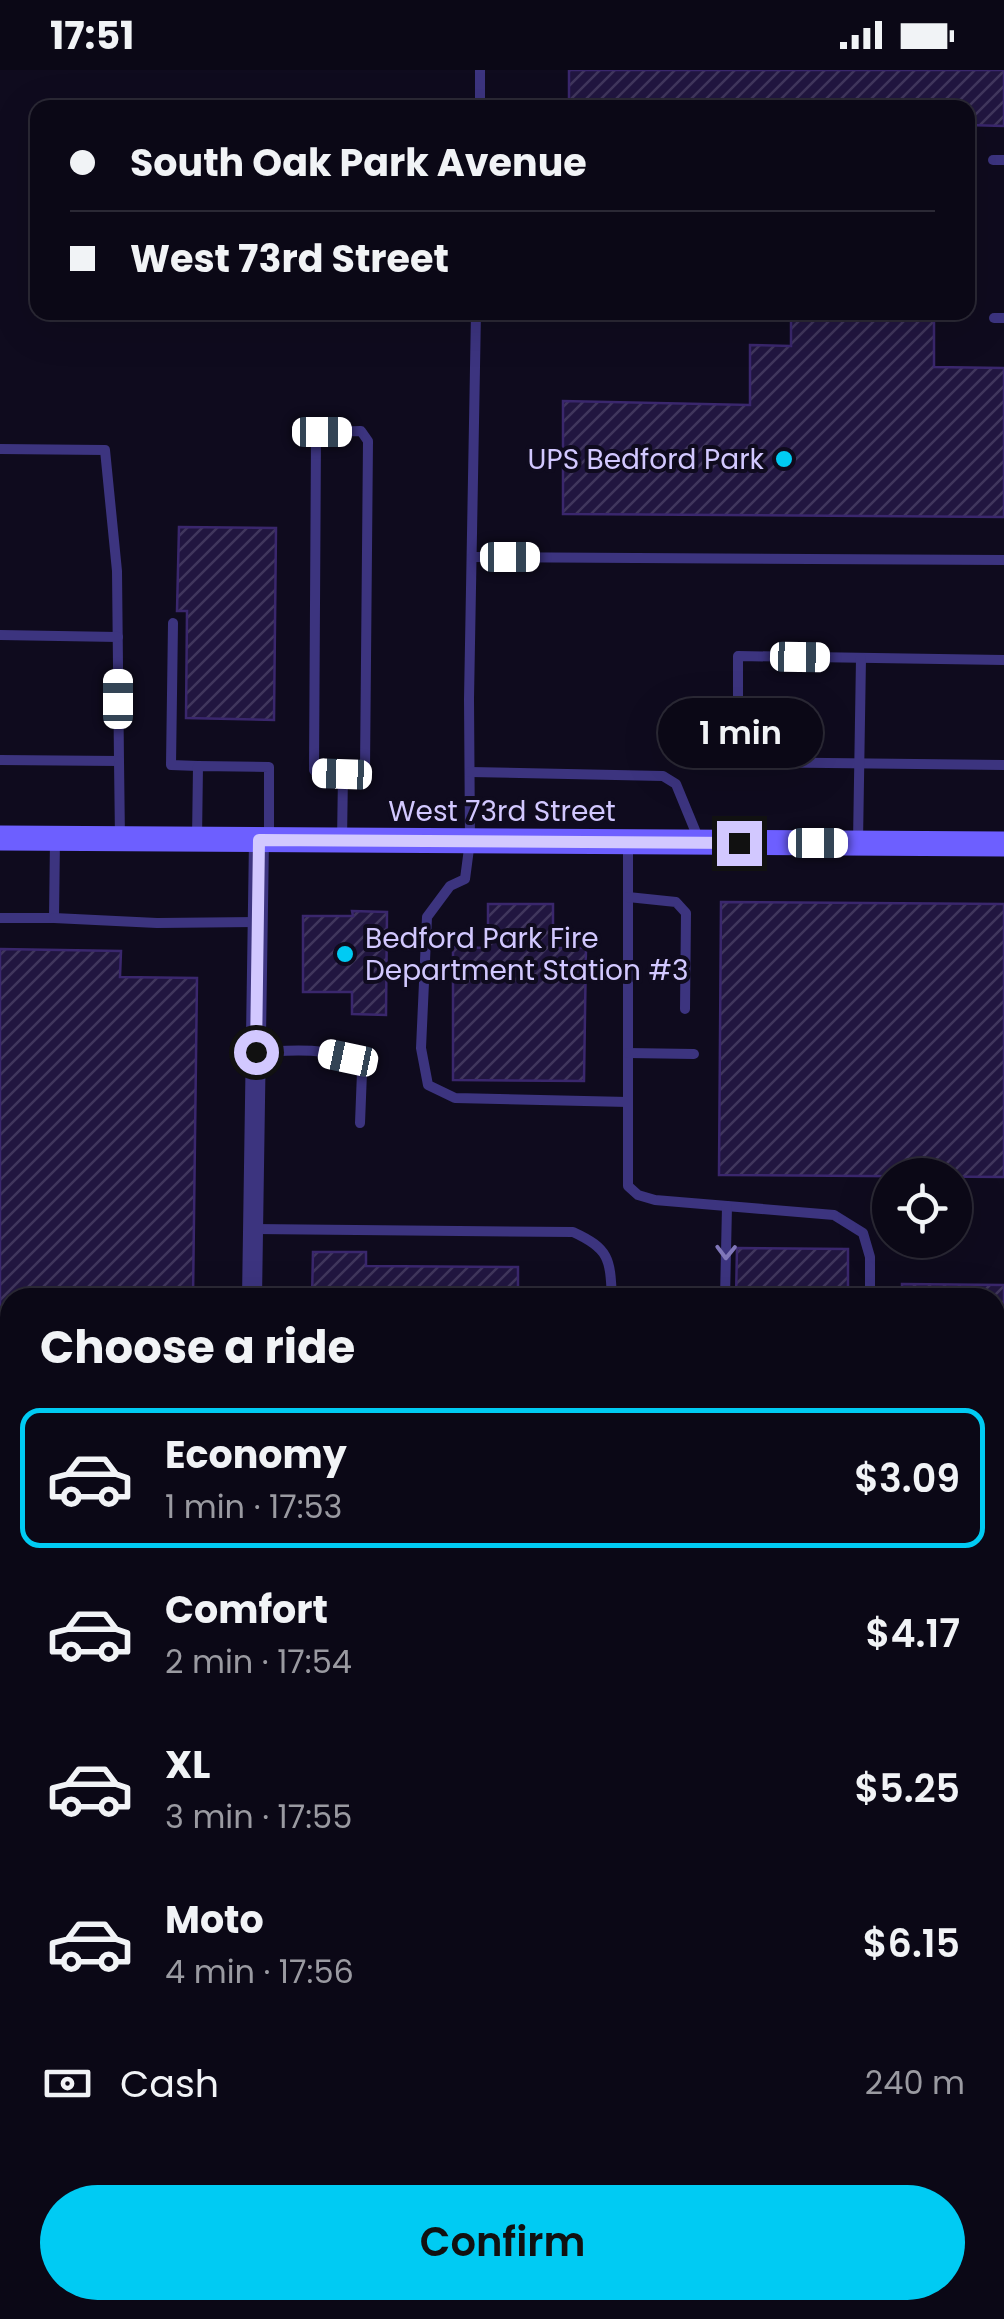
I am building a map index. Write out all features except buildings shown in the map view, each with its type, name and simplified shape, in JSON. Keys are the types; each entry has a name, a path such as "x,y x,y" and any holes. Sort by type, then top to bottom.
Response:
{"street":[{"name":"West 73rd Street","path":"0,838 1004,844"},
{"path":"252,1288 258,922 264,840"}],"lane":[{"path":"480,70 480,100"},
{"path":"476,320 470,841 464,879 450,886 427,917 421,1048 428,1086 455,1098 628,1102"},
{"path":"322,432 362,432 368,441 365,770 360,774 342,774 317,774 314,770 316,439 322,432"},
{"path":"0,449 105,450 117,571 120,839"},
{"path":"472,557 1004,560"},
{"path":"174,622 171,765 269,767 264,840"},
{"path":"0,635 118,636"},
{"path":"1004,660 738,656 738,762 1004,765"},
{"path":"858,843 861,658"},
{"path":"0,760 118,761"},
{"path":"197,840 198,766"},
{"path":"470,772 663,776 676,784 700,842"},
{"path":"342,774 342,840"},
{"path":"54,918 56,838"},
{"path":"628,842 628,1186 638,1196 655,1200 834,1215 863,1232 870,1257 870,1288"},
{"path":"628,897 676,902 686,913 685,1009"},
{"path":"0,918 258,922"},
{"path":"256,1052 316,1051 348,1058 362,1072 360,1124"},
{"path":"628,1053 694,1054"},
{"path":"725,1288 727,1206"},
{"path":"254,1229 573,1232 603,1250 610,1262 611,1288"}],"place":[{"name":"UPS Bedford Park","path":"784,459"},
{"name":"Bedford Park Fire Department Station #3","path":"345,954"}],"route":[{"path":"256,1052 259,840 739,843"}]}
